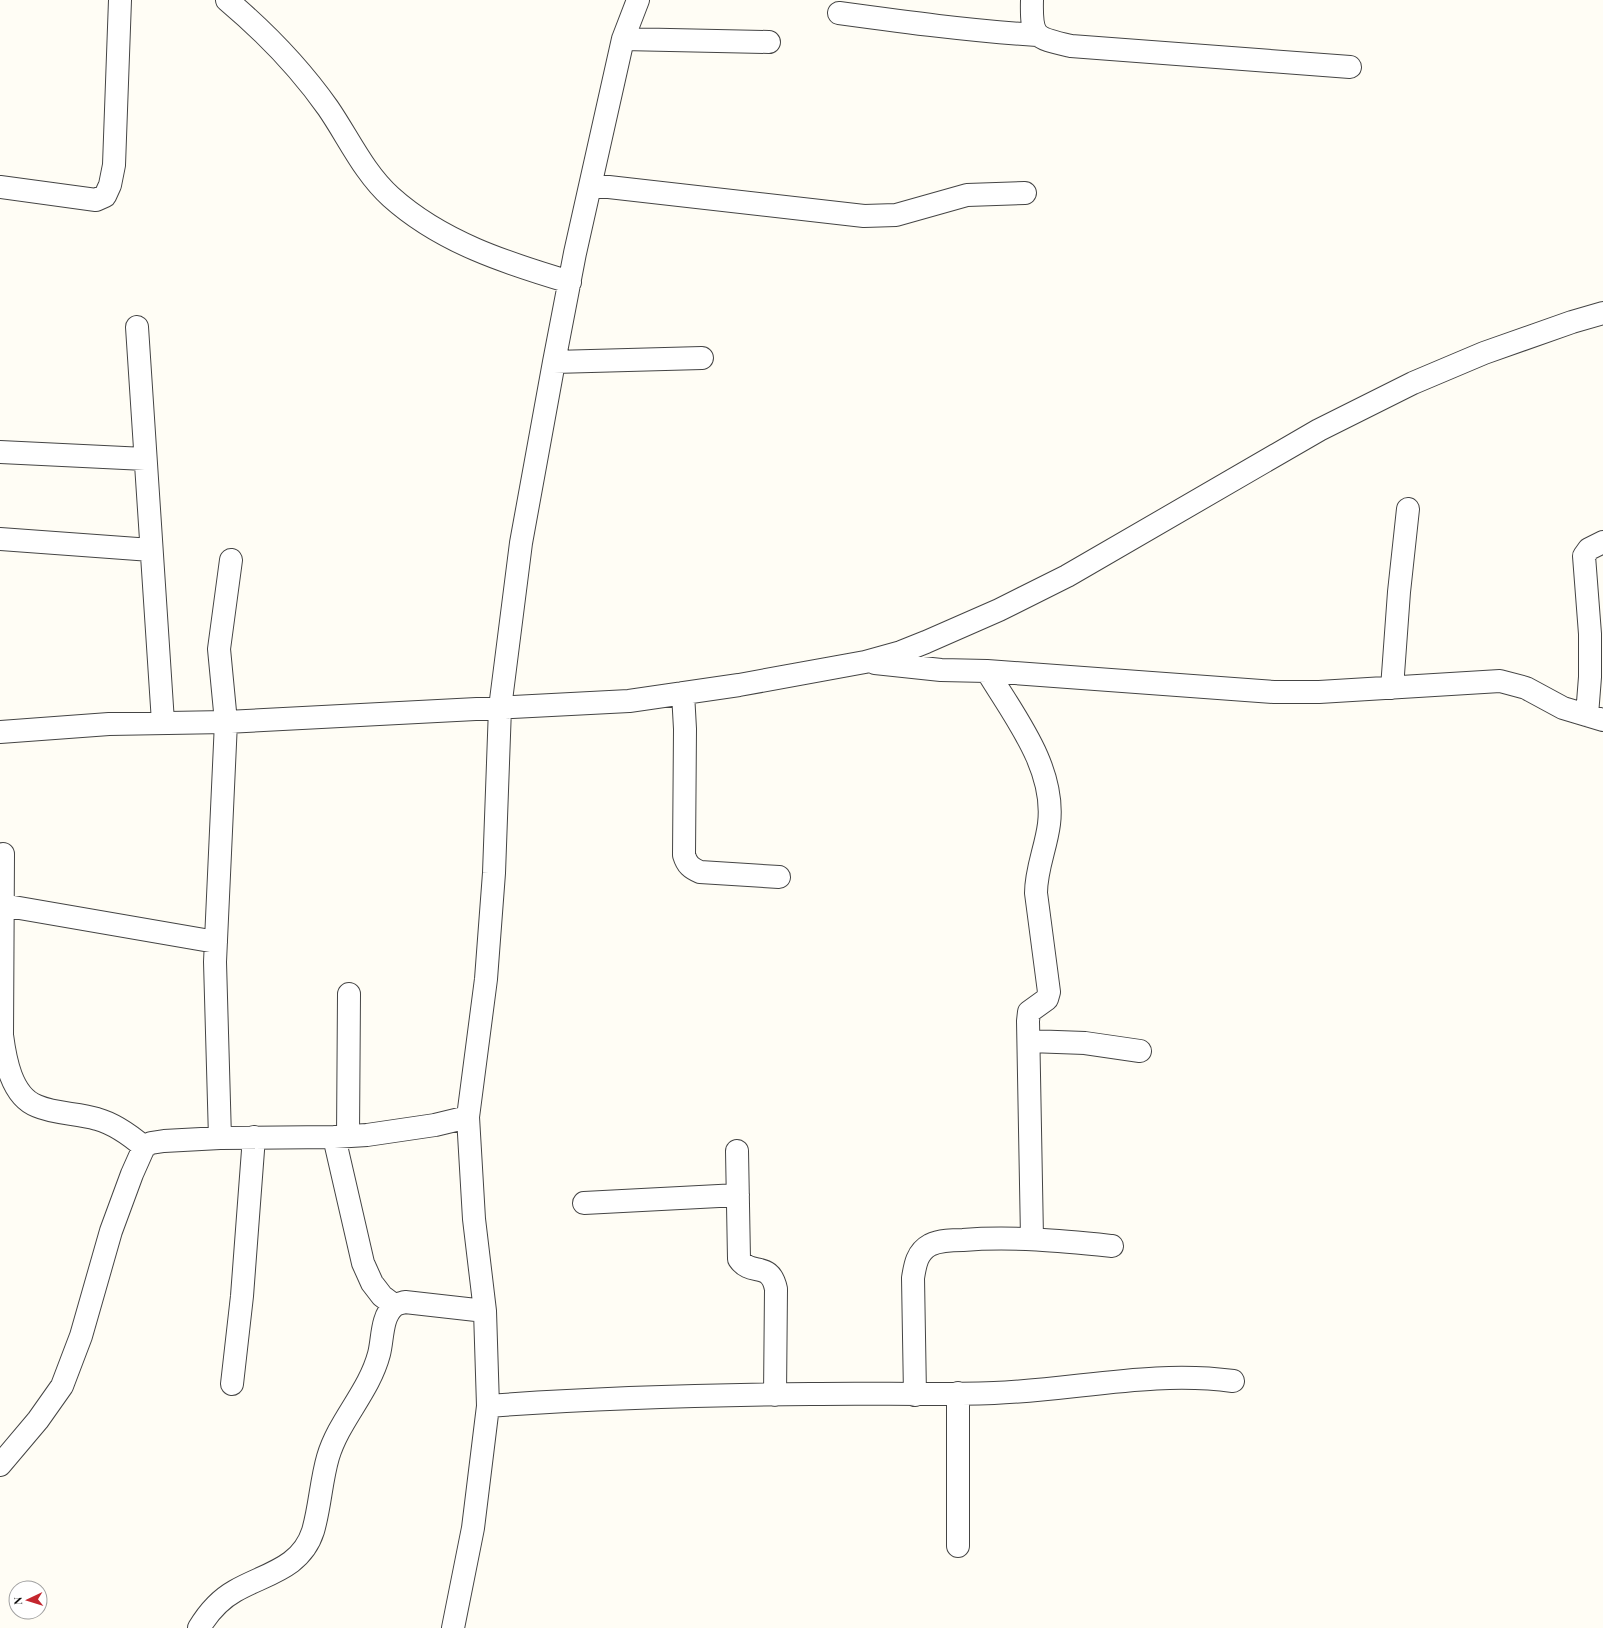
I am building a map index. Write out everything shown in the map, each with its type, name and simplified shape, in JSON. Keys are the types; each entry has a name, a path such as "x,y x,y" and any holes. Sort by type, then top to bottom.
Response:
{"street":[{"path":"0,187 96,200 105,196 110,185 114,165 120,0"},
{"path":"227,0 266,34 296,65 328,108 372,176 390,196 417,217 448,237 524,268 570,282"},
{"path":"453,1628 474,1528 488,1406 485,1311 474,1219 468,1117 486,978 494,873 500,708 521,543 554,362 623,39 638,0"},
{"path":"1032,0 1031,23 1037,35"},
{"path":"839,12 960,29 1037,35 1049,41 1071,46 1350,67"},
{"path":"623,39 769,42"},
{"path":"591,185 864,216 896,215 967,195 1025,193"},
{"path":"0,732 53,727 163,722 226,722 629,701 739,685 865,662 901,652 926,642 999,610 1067,576 1319,430 1413,383 1484,353 1572,322 1603,313"},
{"path":"137,327 163,722"},
{"path":"554,362 702,358"},
{"path":"0,452 146,459"},
{"path":"1392,688 1399,592 1408,509"},
{"path":"0,539 151,550"},
{"path":"865,662 942,670 987,671 1274,692 1319,692 1500,681 1526,688 1563,708 1595,717 1590,677 1590,634 1583,564 1584,556 1589,549 1603,542"},
{"path":"220,1138 216,942 226,722 219,649 231,560"},
{"path":"987,671 1021,727 1040,763 1046,779 1049,823 1036,878 1036,893 1049,992 1047,1000 1029,1012 1028,1041 1032,1238"},
{"path":"683,693 685,729 684,856 687,864 692,869 700,872 778,877"},
{"path":"3,854 1,1027 5,1057 12,1077 27,1101 37,1106 98,1119 116,1126 144,1147"},
{"path":"2,905 216,942"},
{"path":"349,994 341,1137 363,1263 372,1283 382,1296 394,1305"},
{"path":"1028,1041 1085,1043 1140,1051"},
{"path":"0,1465 38,1420 62,1386 81,1336 111,1231 132,1174 144,1147 151,1143 164,1141 220,1138 341,1137 435,1125 468,1117"},
{"path":"232,1384 242,1296 254,1137"},
{"path":"736,1151 739,1259 743,1265 749,1268 769,1272 774,1279 776,1289 775,1395"},
{"path":"584,1203 738,1195"},
{"path":"915,1395 913,1278 920,1254 930,1245 946,1241 1032,1238 1112,1246"},
{"path":"200,1628 206,1616 234,1591 283,1568 296,1559 307,1546 313,1530 329,1456 372,1372 379,1354 386,1317 394,1305 405,1302 485,1311"},
{"path":"488,1406 580,1400 775,1395 915,1395 1026,1392 1155,1377 1208,1377 1233,1380"},
{"path":"958,1394 958,1546"}]}
